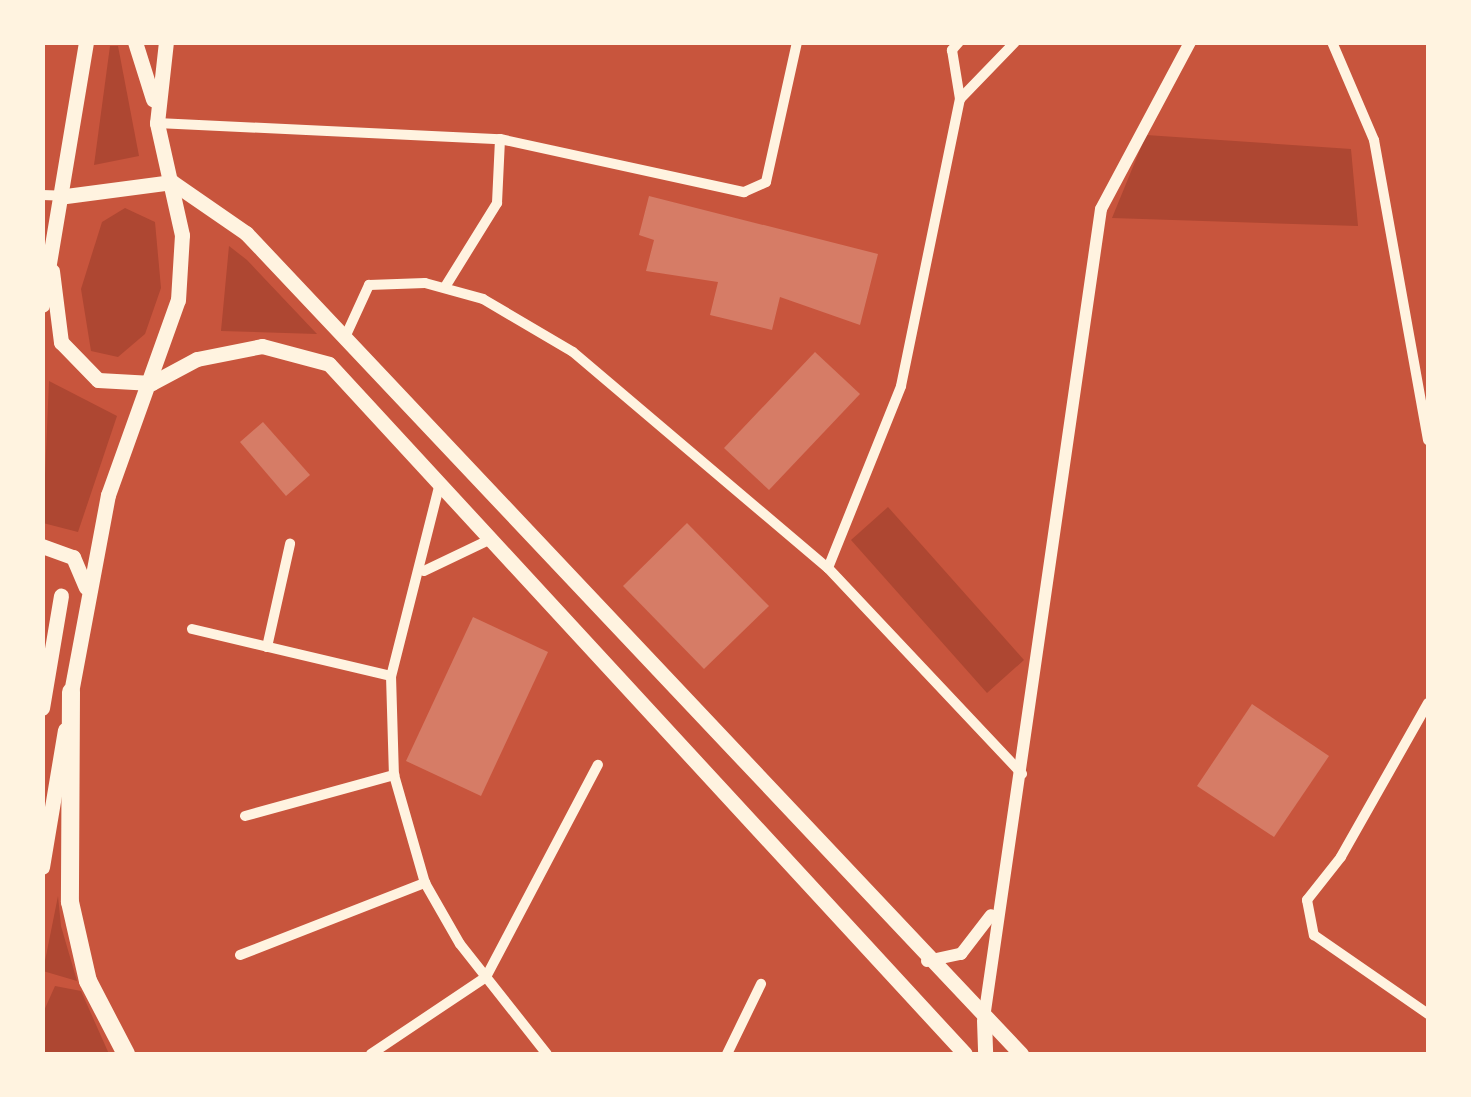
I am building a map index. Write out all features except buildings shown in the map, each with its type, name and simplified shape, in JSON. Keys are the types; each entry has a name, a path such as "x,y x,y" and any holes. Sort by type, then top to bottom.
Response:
{"highway":[{"path":"71,692 70,902 88,981 126,1054"}],"main road":[{"path":"42,304 66,196 86,42"},
{"path":"42,867 87,596 116,468 152,384 181,278 172,182 136,42"},
{"path":"157,123 166,42"},
{"path":"66,196 172,182 232,221 347,334 924,961 1020,1054"},
{"path":"52,272 68,356 98,380 152,384 219,352 298,350 330,364 966,1054"},
{"path":"493,538 517,517"},
{"path":"42,546 73,557 87,596"},
{"path":"42,708 61,596"},
{"path":"984,1020 984,1054"}],"street":[{"path":"157,123 500,139 760,188 798,42"},
{"path":"828,568 900,386 960,100 952,50 959,42"},
{"path":"960,100 1016,42"},
{"path":"984,1020 995,909 1024,777 1080,314 1101,209 1185,44"},
{"path":"1332,45 1374,140 1428,440"},
{"path":"445,287 497,203 500,139"},
{"path":"42,195 66,196"},
{"path":"347,334 369,285 445,287 573,352 828,568 1024,777"},
{"path":"440,483 424,571 391,676 394,776 425,882 486,977 547,1054"},
{"path":"424,571 493,538"},
{"path":"267,647 290,544"},
{"path":"192,630 391,676"},
{"path":"1428,703 1342,857 1307,900 1314,935 1428,1014"},
{"path":"371,1054 486,977 598,765"},
{"path":"245,816 394,776"},
{"path":"240,955 425,882"},
{"path":"924,961 961,954 995,909"},
{"path":"727,1054 761,984"}],"shaded area":[{"path":"110,46 118,46 139,156 94,165"},
{"path":"1146,135 1351,149 1358,226 1112,218"},
{"path":"125,208 155,222 161,288 145,334 118,357 91,351 81,289 102,222"},
{"path":"229,246 247,260 317,334 221,331"},
{"path":"49,381 117,416 78,532 43,523"},
{"path":"888,507 1024,660 987,693 851,540"},
{"path":"58,896 61,926 77,981 43,971"},
{"path":"55,986 81,991 109,1054 43,1054 43,1013"}]}
